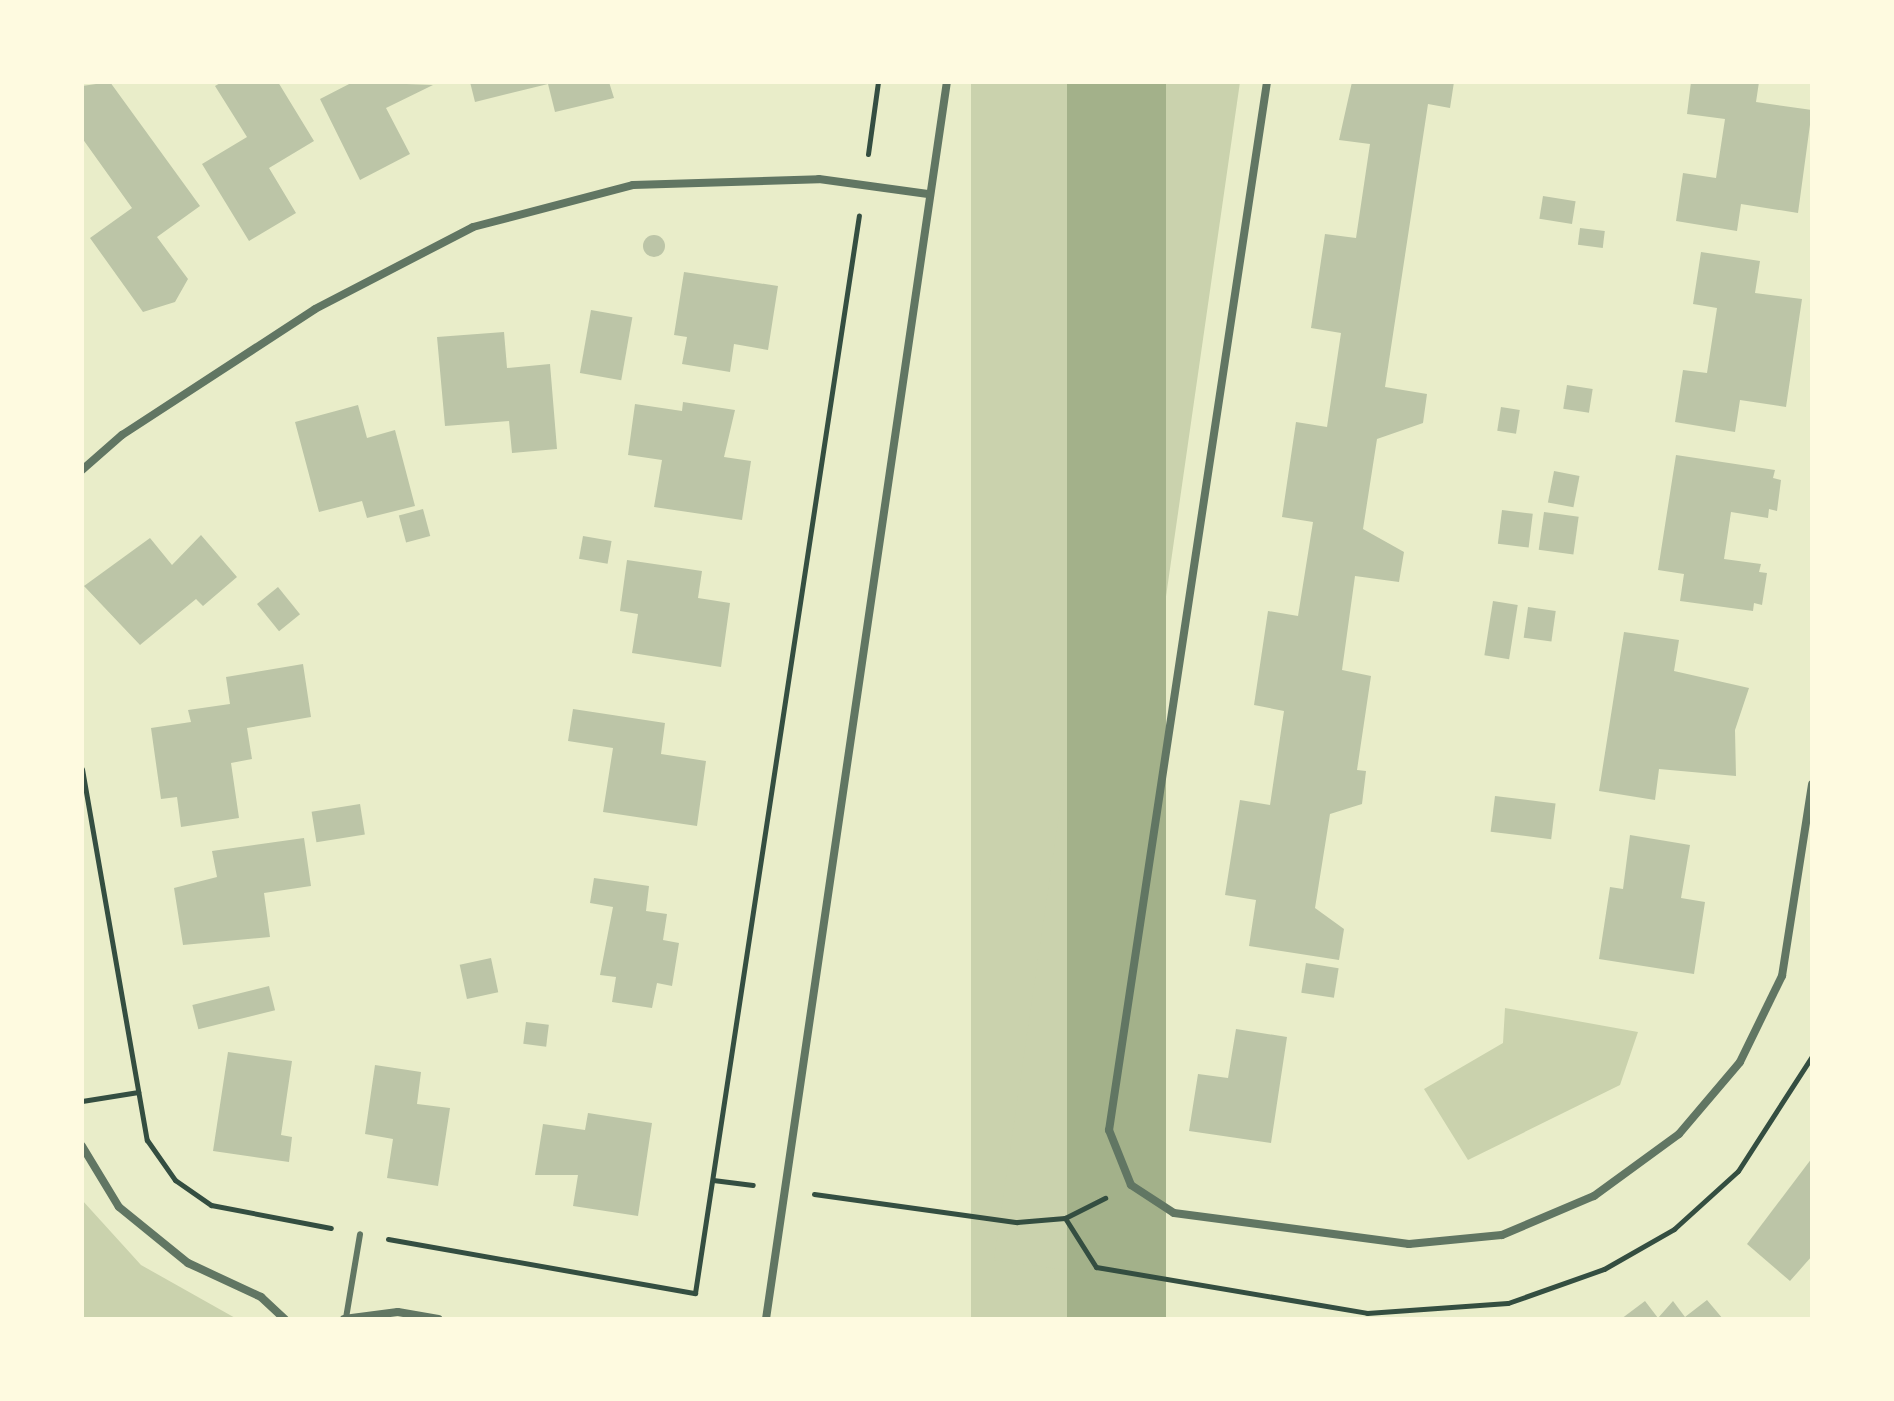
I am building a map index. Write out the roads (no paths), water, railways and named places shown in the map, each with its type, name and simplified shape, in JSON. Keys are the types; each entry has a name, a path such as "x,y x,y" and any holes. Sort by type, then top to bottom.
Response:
{"street":[{"path":"766,1319 928,194 947,82"},
{"path":"1267,82 1109,1130 1131,1185 1174,1213 1409,1244 1502,1235 1594,1196 1679,1134 1740,1062 1782,976 1812,784"},
{"path":"82,470 122,435 315,309 473,227 633,185 819,179 928,194"},
{"path":"82,1146 119,1207 188,1263 261,1297 285,1319"},
{"path":"345,1318 398,1312 438,1319"}],"lane":[{"path":"345,1318 360,1234"}]}
